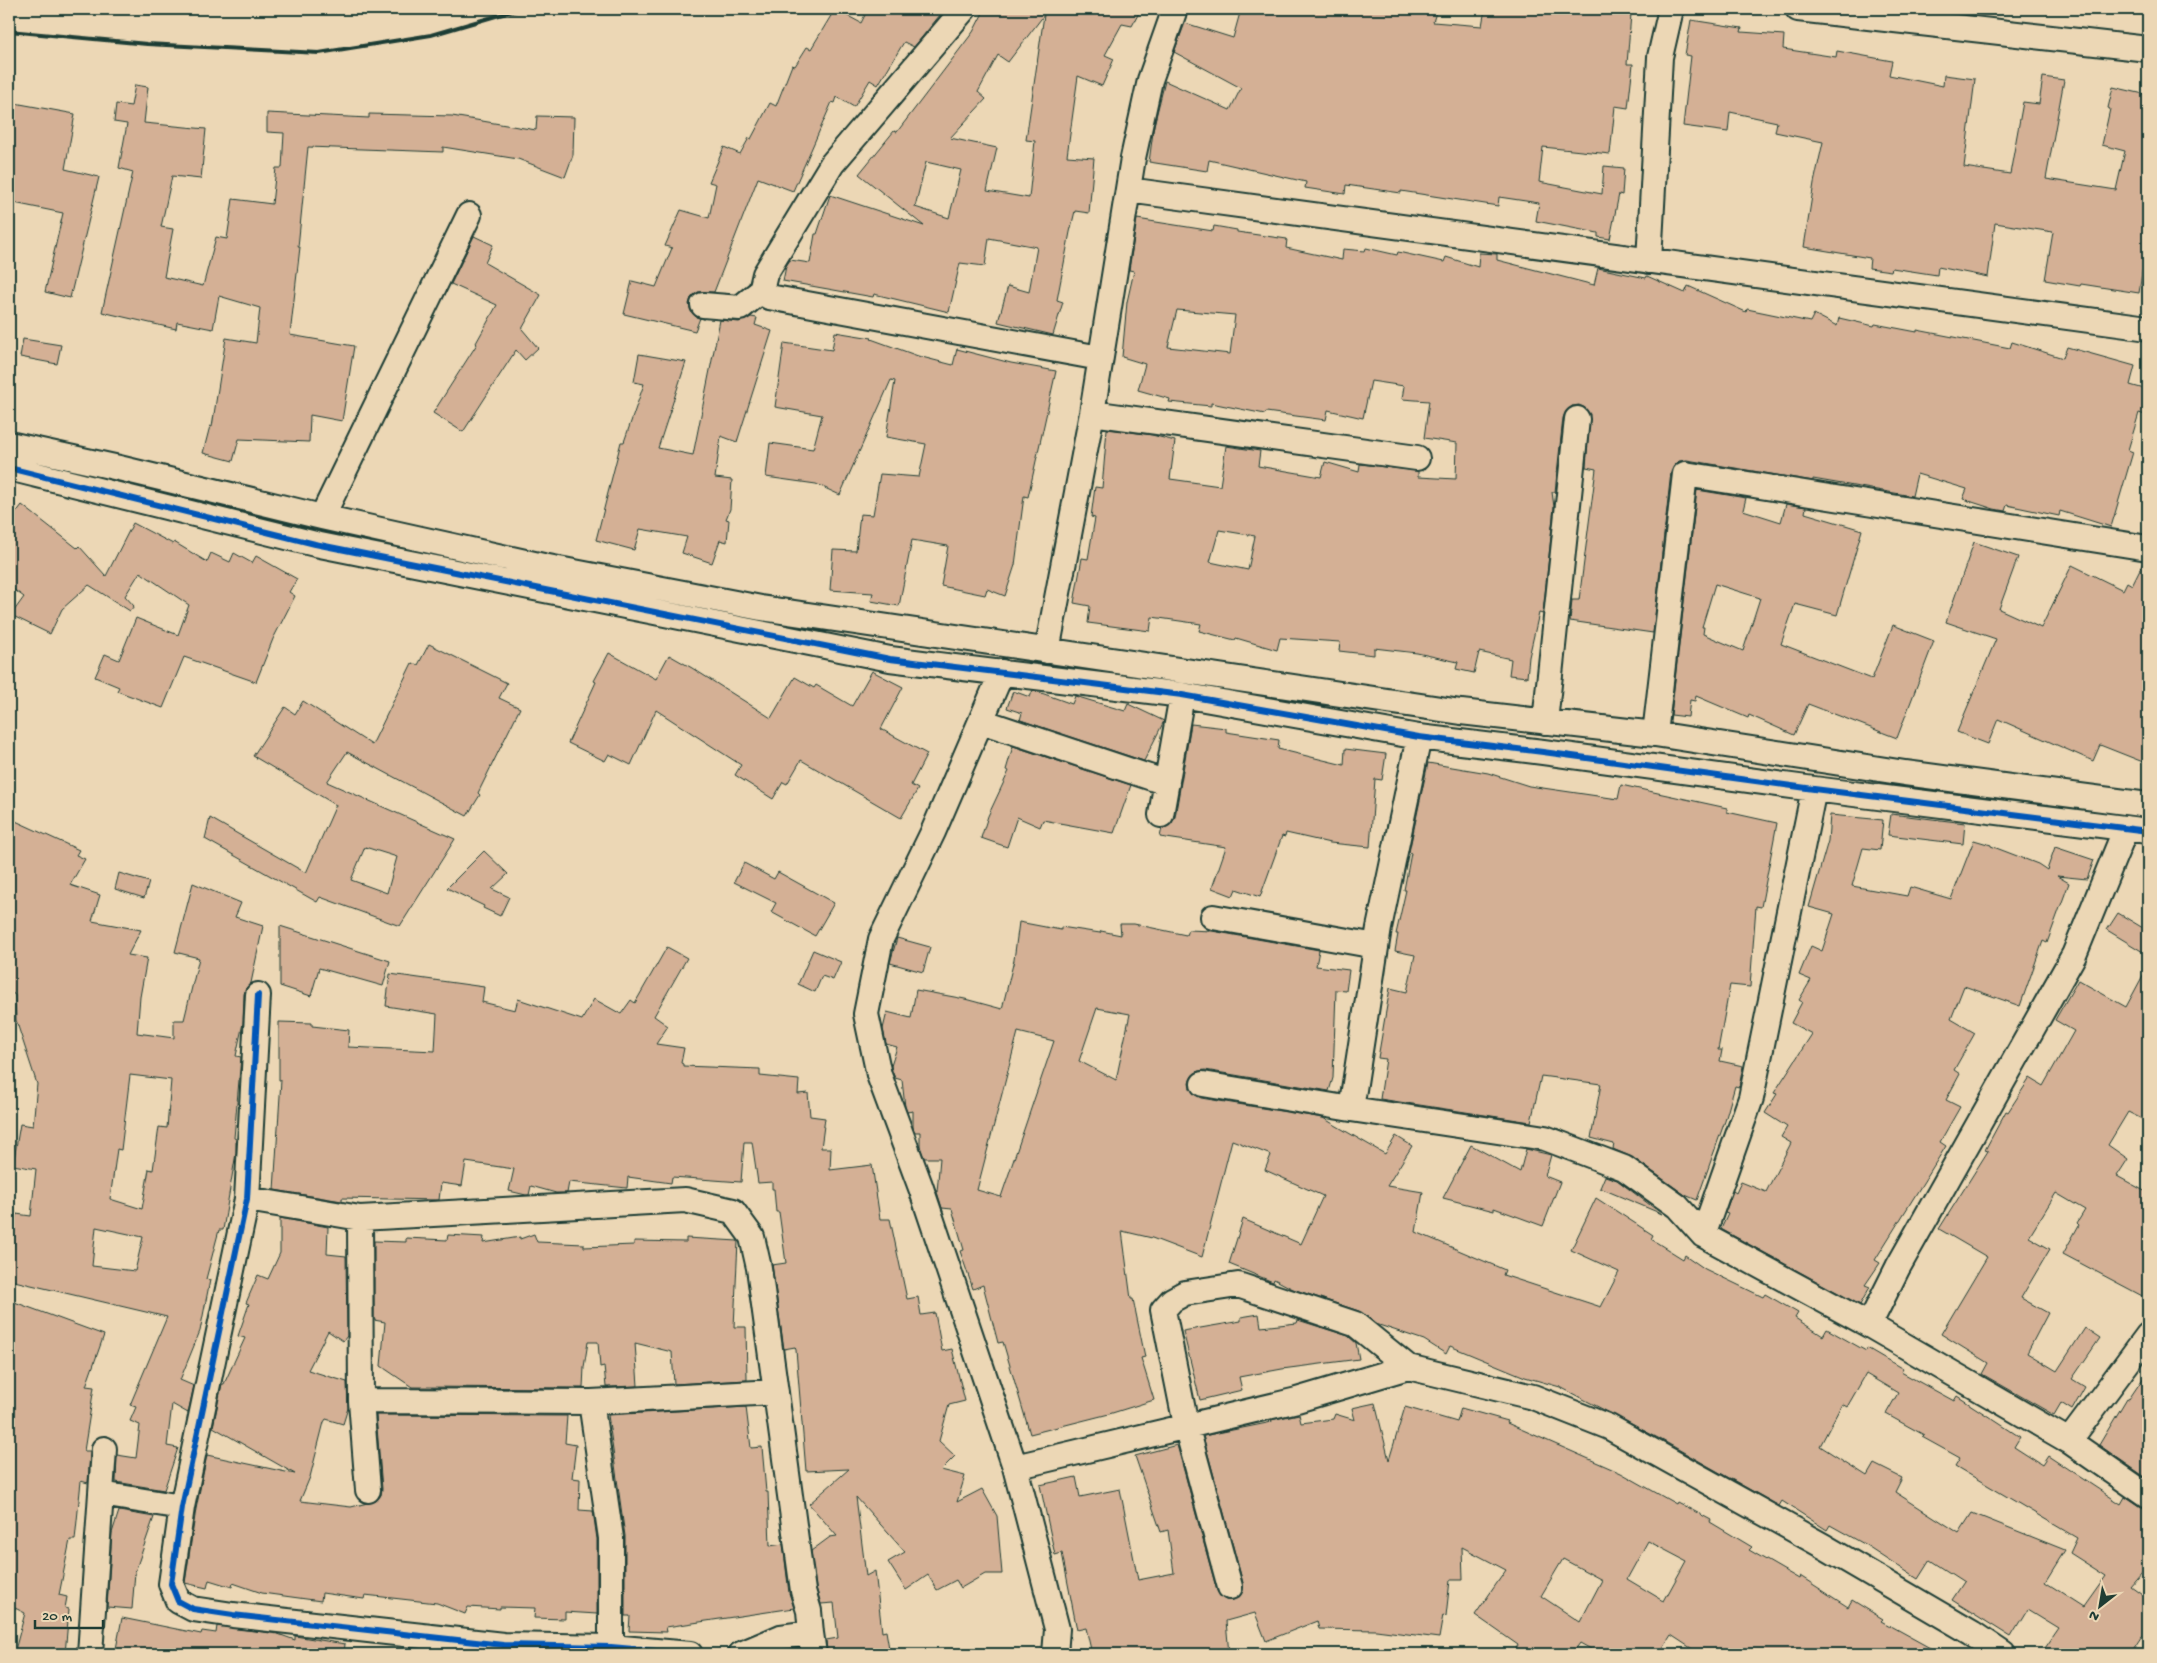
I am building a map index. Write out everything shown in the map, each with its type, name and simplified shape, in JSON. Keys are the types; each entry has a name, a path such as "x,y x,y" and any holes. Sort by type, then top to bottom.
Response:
{"street":[{"path":"703,305 740,308 761,291 765,274 832,164 964,9"},
{"path":"1047,651 1092,413 1128,190 1150,80 1174,9"},
{"path":"1649,261 1660,57 1671,9"},
{"path":"1798,9 1884,14 2148,49"},
{"path":"1128,190 2148,328"},
{"path":"322,517 469,215"},
{"path":"761,291 769,297 1100,358"},
{"path":"1092,413 1417,458"},
{"path":"1545,722 1577,419"},
{"path":"9,444 119,468 322,517 592,588 890,659 1182,696 1419,737 2137,829 2074,955 1898,1267 1869,1325"},
{"path":"9,468 315,544 592,588 760,608 1461,712 1655,734 1905,774 2148,805"},
{"path":"1655,734 1685,474 2147,544"},
{"path":"1002,672 933,832 881,939 866,1014 879,1075 924,1198 1015,1467 1057,1630 1055,1654"},
{"path":"1161,815 1182,696"},
{"path":"981,721 1167,783"},
{"path":"1351,1109 1376,946 1419,737"},
{"path":"1703,1235 1751,1098 1814,789"},
{"path":"1214,917 1376,946"},
{"path":"258,995 247,1199 182,1507 171,1584 178,1601 193,1609 504,1650 611,1647 690,1654"},
{"path":"1202,1084 1351,1109 1545,1138 1624,1168 1677,1206 1703,1235 1869,1325 2068,1441 2148,1496"},
{"path":"247,1199 360,1218 685,1200 733,1211 752,1236 759,1268 803,1591 809,1611 812,1643 781,1637 741,1654"},
{"path":"360,1218 361,1401 368,1490"},
{"path":"1230,1588 1186,1425 1163,1310 1172,1300 1185,1293 1238,1285 1355,1324 1408,1368 1533,1397 1608,1427 1825,1547 1972,1633 2003,1654"},
{"path":"2068,1441 2148,1335"},
{"path":"1015,1467 1297,1400 1408,1368"},
{"path":"361,1401 591,1402 776,1392"},
{"path":"591,1402 610,1538 611,1647"},
{"path":"90,1654 104,1449"},
{"path":"101,1494 182,1507"}],"building":[{"path":"835,9 861,23 868,9 943,9 914,47 904,42 878,85 870,80 854,107 837,97 835,103 832,102 793,191 758,178 714,292 698,292 691,298 689,304 691,311 696,317 700,318 695,331 624,314 632,281 656,287 672,248 665,246 681,210 709,218 716,184 709,182 724,147 740,154 749,138 751,139 770,103 776,106 792,65 795,66 807,47 811,49"},
{"path":"985,9 1141,9 1132,26 1122,24 1105,55 1114,59 1102,86 1078,76 1067,156 1094,158 1089,213 1075,211 1057,300 1063,302 1053,335 998,322 1008,286 1029,292 1037,247 989,238 985,266 960,263 949,312 874,294 873,297 783,281 786,266 790,260 810,263 815,234 817,234 830,195 924,226 859,174 894,131 897,132 973,32","holes":["1044,15 1026,140 1035,141 1029,198 987,191 997,148 950,138 986,99 978,92 998,55 1008,62","926,162 961,170 949,218 915,207"]},
{"path":"1241,9 1437,9 1433,22 1482,26 1485,9 1581,9 1581,11 1631,14 1627,64 1633,64 1628,108 1615,106 1610,154 1543,147 1539,182 1602,194 1604,166 1624,168 1622,195 1619,194 1610,239 1598,237 1598,233 1536,221 1539,203 1499,197 1498,206 1401,191 1401,193 1346,185 1345,194 1305,188 1306,182 1209,160 1207,171 1149,162 1154,125 1165,81 1230,110 1241,88 1174,52 1185,23 1233,38"},
{"path":"1691,20 1742,28 1741,32 1784,35 1783,49 1836,57 1837,51 1892,61 1889,75 1943,86 1944,75 1975,79 1964,167 2010,174 2023,102 2039,104 2043,77 2064,80 2046,179 2116,190 2125,151 2102,145 2113,87 2148,95 2148,232 2139,293 2045,280 2053,232 1995,223 1988,277 1938,267 1937,275 1892,268 1891,271 1869,268 1870,258 1804,247 1814,183 1823,142 1775,132 1777,122 1730,112 1728,132 1683,126 1691,56 1685,55"},
{"path":"135,85 148,87 144,123 206,129 201,179 172,176 161,227 173,229 164,277 203,286 216,237 227,239 233,199 272,204 276,168 282,168 284,133 267,132 267,113 369,118 369,114 452,116 536,130 537,116 574,117 573,155 565,177 518,159 443,147 443,152 308,147 298,247 300,247 290,335 354,346 342,421 310,415 309,442 239,439 233,461 203,453 210,426 212,427 226,338 256,343 260,308 219,296 213,329 177,322 176,329 102,312 133,172 119,168 127,124 114,122 116,104 131,106"},
{"path":"9,102 75,114 65,169 99,177 70,298 45,292 63,213 9,202"},
{"path":"1137,219 1213,231 1214,226 1237,230 1237,232 1287,239 1286,248 1342,260 1343,249 1365,251 1366,248 1397,255 1398,252 1444,262 1446,257 1478,267 1479,253 1497,254 1497,260 1594,285 1598,268 1646,278 1647,276 1685,293 1688,286 1746,312 1747,309 1810,322 1814,314 1837,326 1839,318 1874,326 1875,324 1917,332 1917,330 2010,348 2012,342 2063,358 2067,347 2135,366 2130,385 2148,390 2148,416 2139,413 2128,450 2133,452 2111,527 2060,511 2059,516 2007,505 2005,511 1994,509 1963,499 1967,489 1917,474 1912,496 1687,460 1679,461 1671,472 1653,633 1570,621 1572,600 1579,600 1596,469 1586,467 1590,414 1579,405 1572,406 1566,411 1563,418 1555,492 1552,492 1554,507 1543,614 1539,613 1529,657 1527,677 1509,675 1511,659 1479,652 1474,673 1456,669 1458,662 1417,653 1374,648 1374,655 1339,651 1340,642 1280,638 1277,650 1236,638 1235,640 1199,631 1201,624 1152,617 1150,631 1088,623 1090,606 1074,603 1082,558 1088,559 1095,518 1091,517 1095,487 1102,488 1107,429 1152,435 1175,441 1170,479 1220,486 1226,446 1260,451 1258,466 1321,477 1325,462 1359,472 1360,464 1418,471 1418,477 1456,479 1457,443 1424,438 1429,401 1402,399 1404,386 1371,381 1363,418 1328,410 1326,420 1266,412 1265,414 1211,403 1211,406 1169,402 1170,399 1138,390 1145,364 1122,357 1127,302 1134,271 1129,270","holes":["1177,310 1235,315 1230,354 1168,347","1219,530 1255,536 1248,570 1210,562"]},
{"path":"474,236 493,245 485,263 541,295 522,329 538,348 525,360 516,350 463,432 433,413 477,344 497,305 451,284"},
{"path":"751,317 757,318 755,325 772,331 737,442 721,436 715,478 732,480 730,509 726,519 729,520 727,542 720,540 712,563 682,553 687,537 640,529 634,550 596,540 621,442 624,442 644,384 634,382 639,354 686,362 658,448 693,455 720,320 739,322"},
{"path":"835,332 872,338 918,356 953,365 957,349 1011,363 1056,371 1028,497 1024,496 1015,565 1005,596 987,589 985,595 941,586 948,546 912,540 899,606 871,601 873,593 830,590 833,550 856,551 860,514 873,515 880,474 919,477 926,444 886,437 895,381 891,380 840,495 816,484 766,477 770,443 813,449 822,415 775,407 784,343 832,350"},
{"path":"23,339 61,345 57,364 20,357"},
{"path":"1697,490 1746,498 1743,510 1781,522 1786,504 1806,507 1805,513 1862,530 1837,615 1795,604 1781,644 1872,679 1893,625 1934,641 1897,738 1808,704 1794,735 1749,715 1748,718 1696,696 1695,701 1690,700 1688,717 1671,715","holes":["1715,584 1760,598 1743,651 1703,634 1704,627 1702,627"]},
{"path":"22,505 77,548 79,546 106,576 133,523 173,544 174,542 207,562 211,553 230,562 234,553 252,563 256,556 297,579 289,592 295,596 273,639 256,682 184,657 163,708 117,691 119,687 95,677 105,654 119,660 136,618 178,635 189,605 140,572 125,596 134,606 130,611 89,585 62,609 50,634 11,615 24,597 9,586 9,522"},
{"path":"1974,542 2018,557 1999,609 2041,628 2072,565 2123,590 2127,582 2132,585 2144,561 2148,561 2148,749 2143,762 2100,745 2093,761 1998,719 1988,744 1957,732 1996,639 1946,622"},
{"path":"429,644 507,683 499,698 520,708 478,793 480,795 467,816 347,752 327,782 455,839 400,926 320,897 317,902 205,839 210,818 306,873 336,805 253,756 285,707 295,714 303,701 372,745 412,663 418,665","holes":["365,847 397,857 387,893 351,880"]},
{"path":"609,653 656,679 669,655 771,718 795,677 814,688 816,685 852,706 872,671 903,687 881,729 927,754 911,785 918,789 901,818 801,760 787,784 783,782 773,799 735,775 741,765 656,710 631,765 609,754 605,761 568,743 596,682 594,681"},
{"path":"1033,690 1072,704 1075,696 1125,711 1128,704 1164,721 1144,761 1020,720 1022,713 1007,708 1013,691 1030,697"},
{"path":"1191,724 1226,728 1226,732 1279,740 1278,749 1344,765 1345,749 1386,754 1382,780 1375,779 1370,847 1330,843 1286,833 1285,837 1282,836 1260,897 1236,889 1233,896 1212,888 1226,847 1160,837 1162,828 1171,824 1175,817"},
{"path":"1013,746 1131,785 1114,833 1043,820 1040,827 1017,817 1007,847 981,838 988,816 1009,771 1006,770"},
{"path":"1428,763 1488,773 1529,786 1618,799 1621,785 1727,808 1727,812 1777,823 1761,907 1756,906 1750,987 1730,985 1718,1050 1722,1050 1720,1061 1743,1066 1739,1087 1735,1086 1725,1121 1697,1200 1685,1195 1632,1157 1613,1149 1614,1144 1591,1138 1601,1084 1541,1076 1531,1122 1380,1099 1386,1059 1378,1058 1390,988 1407,992 1415,955 1395,951 1398,934 1396,934 1406,890 1404,890 1411,853 1409,852"},
{"path":"1891,814 1965,823 1963,844 1888,835"},
{"path":"1830,815 1883,820 1880,850 1863,848 1852,886 1907,896 1910,887 1951,899 1974,840 2038,864 2047,870 2055,847 2094,860 2087,879 2057,876 2069,883 2047,943 2043,941 2020,1006 1964,986 1951,1019 1975,1033 1954,1070 1960,1074 1946,1100 1960,1107 1940,1142 1946,1146 1875,1260 1880,1263 1865,1285 1870,1287 1860,1305 1721,1229 1728,1214 1725,1213 1733,1191 1736,1193 1741,1182 1766,1192 1791,1143 1781,1137 1787,1127 1765,1113 1777,1094 1774,1093 1812,1034 1791,1023 1802,1002 1799,1000 1811,980 1799,975 1811,946 1822,951 1834,914 1809,907 1828,841"},
{"path":"9,818 79,850 76,855 85,859 70,885 100,895 92,921 141,930 128,955 147,958 140,997 137,1033 174,1038 174,1020 184,1020 199,958 175,952 193,883 241,903 235,917 263,926 251,983 246,988 244,994 243,1023 236,1056 241,1057 234,1138 236,1139 236,1153 223,1230 219,1230 206,1279 210,1280 200,1331 180,1380 194,1386 188,1413 172,1404 167,1446 178,1448 164,1490 116,1482 117,1455 136,1458 140,1425 130,1421 136,1407 130,1405 167,1317 10,1280 16,1214 31,1216 36,1169 13,1165 20,1124 33,1126 37,1084 16,1020 15,995 9,991","holes":["130,1075 171,1080 167,1128 159,1127 153,1170 149,1169 142,1209 110,1199 117,1149 121,1150","96,1227 143,1237 135,1271 92,1266"]},
{"path":"484,851 508,874 492,889 509,897 500,916 447,888"},
{"path":"744,863 774,879 778,872 834,903 815,936 771,912 776,903 734,882"},
{"path":"119,873 149,882 144,898 115,889"},
{"path":"2118,913 2148,931 2148,955 2107,930"},
{"path":"1019,922 1061,930 1061,927 1121,935 1120,924 1134,924 1186,935 1188,930 1212,931 1319,950 1316,966 1349,970 1346,991 1336,990 1333,1078 1329,1091 1205,1070 1198,1071 1189,1082 1194,1094 1201,1098 1323,1118 1385,1154 1396,1136 1412,1146 1387,1186 1423,1192 1416,1232 1505,1270 1503,1275 1601,1307 1619,1272 1571,1250 1596,1198 1653,1235 1651,1239 1683,1259 1685,1255 1705,1269 1763,1297 1765,1294 1798,1313 1795,1318 1823,1336 1827,1329 1866,1351 1867,1348 1903,1369 1901,1372 1954,1401 1957,1396 2020,1437 2014,1447 2042,1465 2048,1456 2121,1504 2125,1497 2148,1510 2148,1565 2130,1586 2148,1599 2148,1625 2129,1654 2041,1654 2059,1628 2028,1609 2011,1637 1952,1600 1964,1582 1930,1560 1918,1579 1866,1545 1830,1525 1827,1530 1782,1501 1779,1506 1660,1439 1560,1387 1525,1377 1450,1346 1446,1354 1424,1340 1376,1324 1359,1311 1293,1289 1274,1279 1273,1282 1229,1264 1243,1219 1301,1244 1323,1196 1265,1170 1271,1155 1232,1140 1202,1257 1152,1238 1122,1231 1131,1299 1133,1299 1145,1357 1141,1358 1154,1400 1109,1414 1030,1434 1003,1342 998,1343 983,1285 973,1289 960,1251 964,1250 952,1209 942,1208 937,1192 940,1158 924,1158 920,1147 920,1132 915,1132 913,1128 913,1111 907,1112 905,1107 902,1080 895,1078 892,1071 891,1066 897,1047 886,1044 883,1029 887,1012 911,1018 916,990 965,999 1002,1009 1014,960","holes":["1097,1008 1130,1014 1116,1080 1079,1061","1018,1032 1054,1041 1001,1197 977,1190","1866,1374 1898,1393 1886,1414 1960,1458 1955,1466 2077,1538 2070,1553 2106,1576 2084,1607 2045,1582 2065,1550 1972,1513 1959,1533 1895,1492 1902,1478 1874,1464 1867,1476 1820,1446 1842,1404 1847,1407"]},
{"path":"280,926 390,961 383,986 319,968 311,996 280,986"},
{"path":"897,938 930,947 923,972 890,963"},
{"path":"667,947 687,958 654,1016 668,1026 656,1044 684,1048 681,1063 683,1066 760,1069 760,1076 799,1080 798,1094 808,1093 810,1116 825,1118 821,1148 831,1148 830,1170 872,1165 880,1219 890,1219 907,1299 918,1297 921,1315 935,1313 942,1351 952,1349 965,1401 949,1405 939,1441 955,1456 941,1470 965,1476 957,1502 982,1489 997,1516 1002,1574 985,1574 961,1588 956,1580 937,1590 928,1575 906,1590 888,1562 905,1552 856,1497 866,1576 875,1571 882,1632 886,1631 890,1654 827,1654 826,1640 838,1638 834,1603 821,1604 816,1588 811,1551 830,1537 837,1536 809,1504 849,1469 806,1471 796,1350 795,1347 784,1349 772,1265 786,1263 779,1212 776,1212 772,1182 758,1183 752,1142 744,1142 741,1182 672,1177 671,1183 628,1177 627,1188 569,1182 567,1193 556,1193 531,1186 529,1195 526,1195 509,1191 514,1169 466,1162 462,1186 441,1183 439,1200 342,1198 342,1201 274,1190 281,1080 279,1080 279,1022 312,1023 312,1026 349,1030 348,1047 435,1051 437,1014 386,1006 390,974 484,987 482,1002 515,1010 518,999 582,1020 594,999 621,1014 631,1000 635,1003"},
{"path":"813,950 841,962 833,980 822,976 815,992 798,984"},
{"path":"2148,966 2148,1122 2128,1112 2108,1145 2128,1159 2117,1176 2148,1193 2148,1299 2063,1254 2085,1210 2056,1193 2029,1237 2050,1249 2021,1298 2048,1313 2027,1353 2057,1371 2085,1328 2100,1338 2072,1379 2085,1387 2072,1410 2061,1403 2054,1415 1982,1374 1988,1363 1941,1334 1987,1257 1939,1229 1988,1151 1985,1150 2006,1111 2008,1112 2030,1078 2043,1086 2074,1031 2055,1020 2078,980 2126,1007"},
{"path":"1471,1145 1520,1172 1526,1149 1551,1155 1545,1176 1560,1182 1543,1226 1494,1208 1494,1211 1443,1198"},
{"path":"1605,1176 1617,1180 1662,1214 1600,1188"},
{"path":"280,1218 328,1227 327,1254 346,1256 347,1336 343,1341 328,1331 308,1370 347,1382 348,1408 343,1424 326,1419 324,1422 310,1477 300,1501 351,1507 376,1501 381,1495 382,1489 376,1415 567,1416 565,1443 576,1445 572,1478 580,1479 579,1510 593,1511 597,1539 597,1614 565,1612 565,1619 534,1618 535,1608 500,1607 500,1609 468,1607 465,1614 437,1603 365,1595 364,1599 322,1593 321,1601 262,1593 233,1583 232,1587 209,1580 207,1588 185,1583 196,1509 207,1455 295,1474 213,1427 222,1384 224,1384 245,1338 238,1336 249,1304 246,1303 258,1275 268,1279 280,1253"},
{"path":"534,1234 537,1242 584,1244 584,1247 634,1245 634,1241 686,1242 686,1238 738,1241 734,1327 746,1327 747,1380 674,1384 672,1352 635,1343 638,1386 606,1387 604,1366 600,1367 598,1342 588,1342 583,1388 412,1387 381,1366 385,1322 374,1320 374,1241 406,1242 406,1238 447,1240 448,1235 484,1237 483,1243 520,1237 520,1239"},
{"path":"9,1300 104,1335 86,1386 94,1387 84,1451 90,1451 88,1483 81,1481 75,1540 70,1540 59,1595 67,1597 65,1608 69,1609 65,1654 14,1654 25,1613 9,1605"},
{"path":"1259,1314 1261,1327 1297,1323 1298,1320 1348,1336 1356,1343 1359,1359 1282,1369 1239,1377 1242,1390 1200,1400 1183,1331 1241,1321 1241,1317"},
{"path":"2148,1371 2148,1479 2099,1445 2127,1398 2129,1399"},
{"path":"1375,1403 1389,1460 1405,1407 1457,1422 1461,1408 1508,1421 1507,1423 1621,1473 1676,1504 1677,1502 1711,1520 1710,1522 1752,1547 1749,1550 1799,1579 1800,1576 1848,1607 1852,1600 1883,1619 1881,1621 1941,1654 1700,1654 1671,1635 1659,1654 1600,1654 1580,1643 1572,1654 1513,1654 1518,1645 1475,1615 1506,1570 1462,1547 1463,1580 1450,1580 1446,1616 1443,1615 1439,1638 1376,1630 1319,1629 1317,1621 1266,1641 1255,1613 1226,1621 1229,1654 1092,1654 1086,1628 1077,1630 1062,1553 1055,1555 1040,1485 1076,1477 1080,1497 1120,1489 1138,1580 1174,1573 1168,1530 1161,1532 1135,1456 1177,1445 1217,1591 1226,1600 1233,1600 1240,1596 1243,1590 1243,1583 1203,1436 1272,1422 1271,1420 1299,1414 1301,1423 1333,1419 1335,1414 1355,1420 1352,1408","holes":["1648,1541 1686,1561 1664,1601 1627,1579","1563,1559 1602,1580 1580,1622 1541,1596"]},
{"path":"746,1407 751,1448 762,1447 766,1492 768,1492 770,1546 783,1544 789,1593 794,1608 666,1627 667,1632 629,1631 630,1616 625,1616 625,1536 608,1415"},
{"path":"119,1511 154,1517 135,1572 132,1609 107,1607 112,1533"},
{"path":"122,1618 201,1634 202,1631 216,1633 217,1626 278,1634 295,1640 295,1636 345,1644 344,1654 115,1654"}],"railway":[{"path":"9,31 147,44 319,53 431,35 520,9"}],"cycle path":[{"path":"9,468 315,544 890,659 1182,695 1419,737 2148,831"},
{"path":"258,995 247,1199 182,1507 171,1584 178,1601 193,1609 233,1615 503,1645 611,1647 690,1654"}]}
